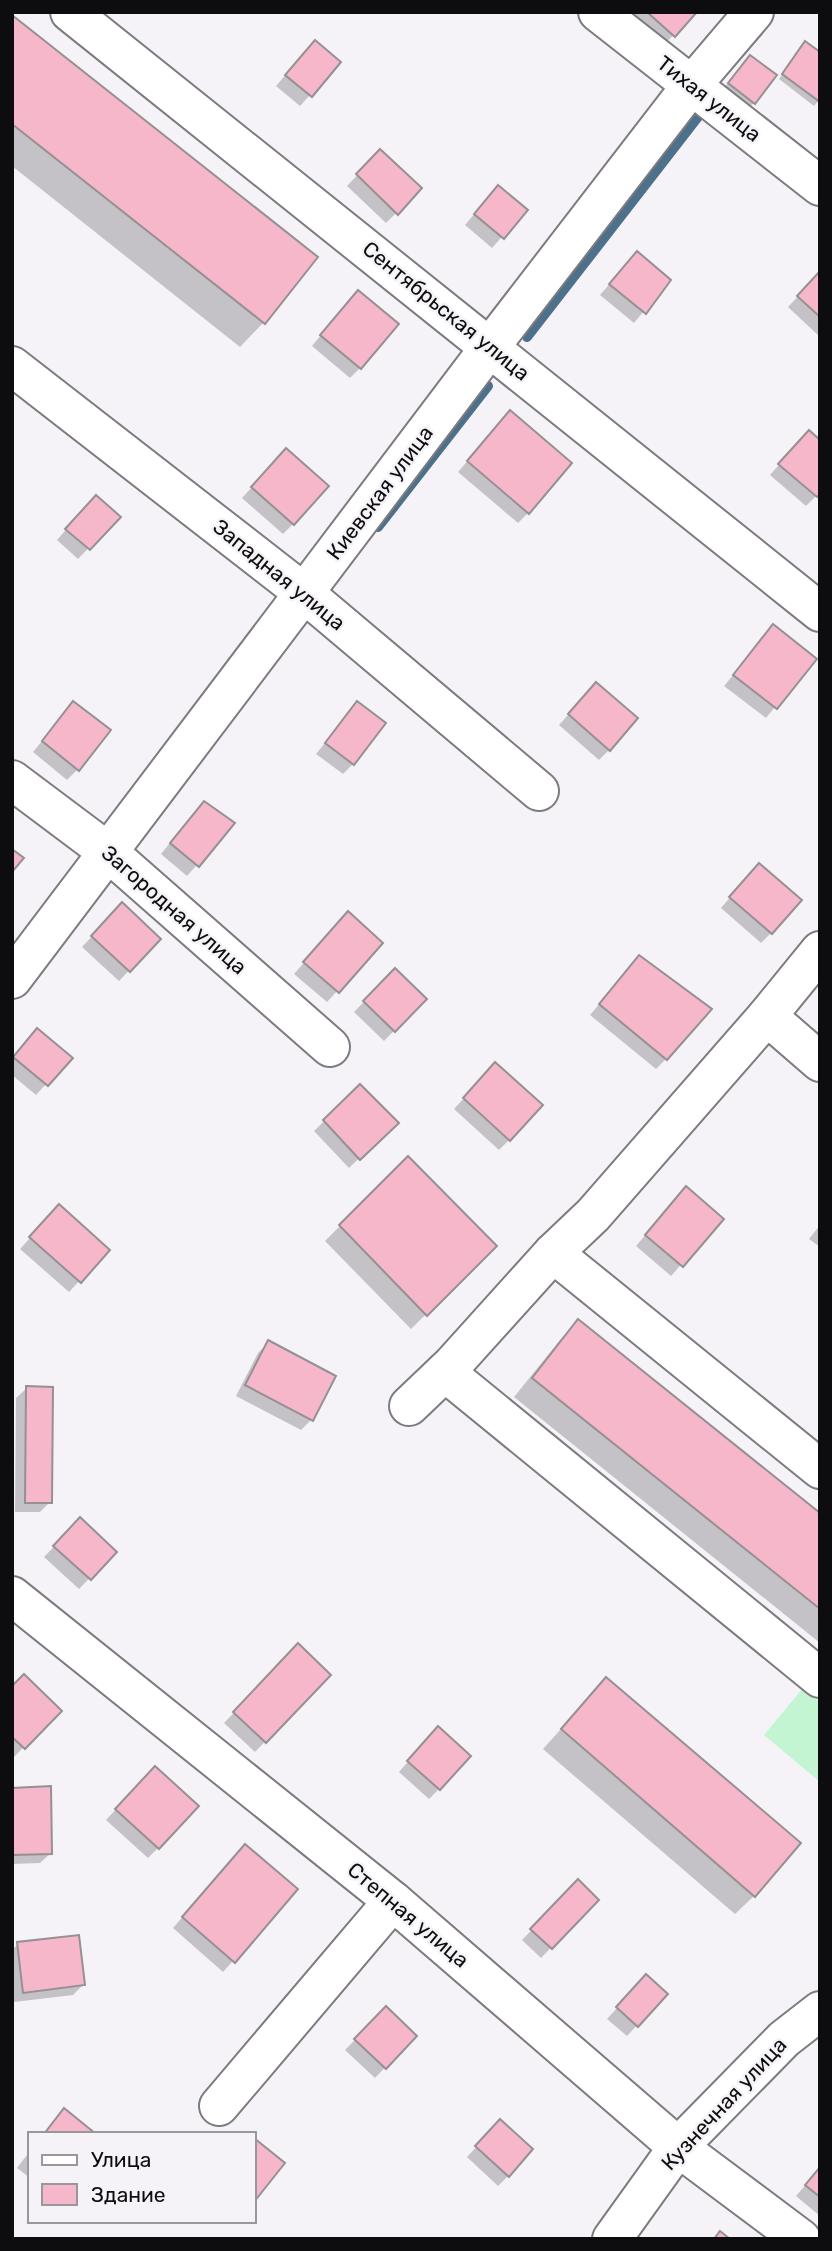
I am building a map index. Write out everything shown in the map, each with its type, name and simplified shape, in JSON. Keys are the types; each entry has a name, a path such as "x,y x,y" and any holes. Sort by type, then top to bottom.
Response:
{"street":[{"name":"Сентябрьская улица","path":"70,12 820,612"},
{"name":"Тихая улица","path":"598,12 820,186"},
{"name":"Киевская улица","path":"12,979 691,86 754,12"},
{"name":"Западная улица","path":"12,366 304,593 539,791"},
{"name":"Загородная улица","path":"12,780 108,852 330,1048"},
{"path":"410,1406 445,1373 553,1254 593,1215 767,1016 820,951"},
{"path":"767,1016 820,1062"},
{"path":"553,1254 820,1469"},
{"path":"445,1373 820,1678"},
{"name":"Степная улица","path":"12,1596 393,1901 678,2147 801,2239"},
{"path":"219,2106 393,1901"},
{"name":"Кузнечная улица","path":"612,2239 678,2147 784,2039 820,2011"}],"green space":[{"path":"803,1688 820,1702 820,1782 764,1735"}],"building":[{"path":"647,12 697,12 675,37"},
{"path":"12,15 318,257 265,324 12,124"},
{"path":"315,40 341,62 312,97 285,75"},
{"path":"805,41 820,52 820,102 782,74"},
{"path":"750,55 777,75 755,104 728,83"},
{"path":"380,149 422,188 398,215 356,174"},
{"path":"498,185 528,210 504,239 474,214"},
{"path":"637,251 671,280 646,314 609,284"},
{"path":"820,271 820,317 797,296"},
{"path":"358,290 399,324 361,369 320,335"},
{"path":"510,410 572,463 529,514 467,461"},
{"path":"809,430 820,440 820,494 817,497 778,464"},
{"path":"286,448 329,486 294,525 251,487"},
{"path":"96,495 121,517 90,550 65,529"},
{"path":"773,624 817,659 777,709 733,675"},
{"path":"596,682 638,718 610,751 568,714"},
{"path":"73,701 111,730 79,771 42,741"},
{"path":"357,701 386,723 354,765 325,743"},
{"path":"204,801 235,823 199,867 170,843"},
{"path":"12,849 24,858 12,872"},
{"path":"759,863 802,900 772,934 729,897"},
{"path":"122,902 161,939 130,972 91,936"},
{"path":"348,911 383,943 339,993 303,962"},
{"path":"639,955 712,1009 667,1060 599,1004"},
{"path":"395,968 427,999 395,1032 363,1001"},
{"path":"37,1028 73,1058 48,1086 13,1057"},
{"path":"495,1062 543,1105 510,1141 463,1098"},
{"path":"360,1084 399,1123 360,1160 323,1120"},
{"path":"408,1156 497,1246 427,1316 339,1225"},
{"path":"686,1186 724,1219 683,1267 645,1235"},
{"path":"59,1204 110,1250 81,1283 29,1237"},
{"path":"578,1319 820,1513 820,1609 532,1378"},
{"path":"268,1340 336,1376 313,1421 245,1385"},
{"path":"26,1386 53,1387 52,1503 25,1503"},
{"path":"80,1517 117,1552 91,1580 53,1546"},
{"path":"298,1643 331,1675 266,1743 233,1712"},
{"path":"24,1674 62,1711 25,1749 12,1737 12,1686"},
{"path":"606,1677 801,1843 755,1897 561,1729"},
{"path":"438,1726 471,1756 440,1790 407,1761"},
{"path":"155,1766 199,1806 159,1849 115,1809"},
{"path":"51,1786 52,1854 12,1855 12,1788"},
{"path":"245,1844 298,1889 235,1963 182,1917"},
{"path":"578,1879 599,1900 552,1949 530,1929"},
{"path":"79,1935 85,1985 23,1993 17,1942"},
{"path":"646,1974 668,1994 638,2027 616,2007"},
{"path":"386,2006 417,2036 386,2069 354,2039"},
{"path":"64,2108 94,2132 46,2132"},
{"path":"500,2119 533,2149 509,2177 475,2146"},
{"path":"256,2140 285,2163 256,2199"},
{"path":"820,2167 820,2197 805,2185"},
{"path":"720,2231 730,2239 714,2239"}],"waterway":[{"path":"527,337 701,113"},
{"path":"378,527 488,386"}]}
